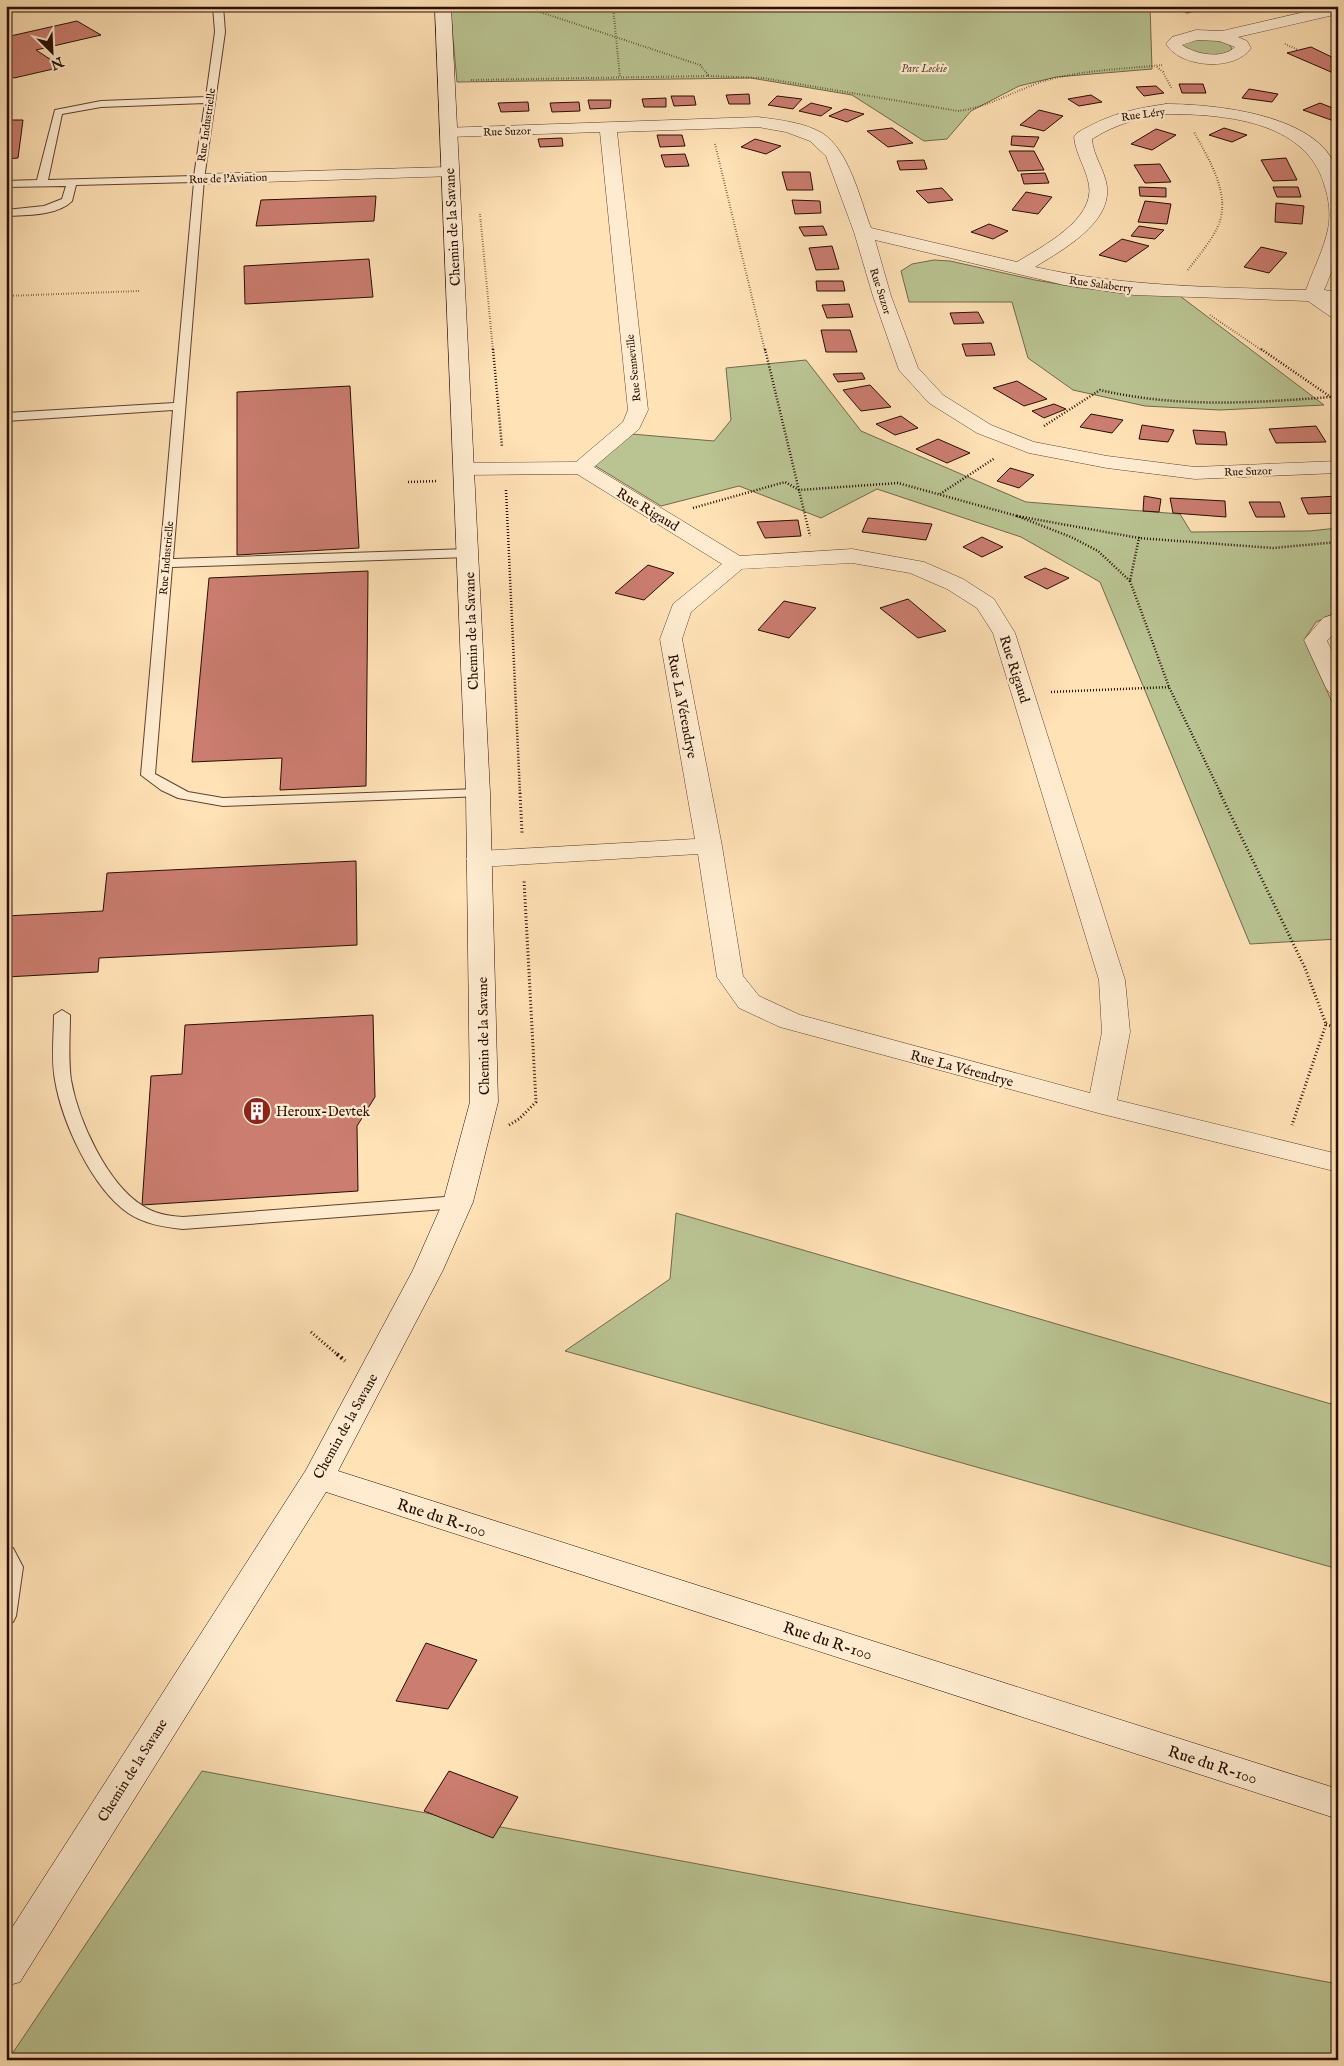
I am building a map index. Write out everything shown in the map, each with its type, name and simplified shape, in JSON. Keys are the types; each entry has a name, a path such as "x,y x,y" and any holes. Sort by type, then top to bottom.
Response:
{"street":[{"name":"Chemin de la Savane","path":"6,1970 318,1477 428,1270 458,1202 484,1102 478,792 468,553 456,475 448,132 443,6"},
{"path":"1222,36 1338,10"},
{"name":"Rue Léry","path":"1019,269 1056,245 1085,222 1097,204 1098,187 1083,148 1083,138 1101,124 1129,114 1183,110 1238,114 1266,121 1292,132 1314,149 1328,167 1338,200 1337,228 1313,296"},
{"name":"Rue Suzor","path":"448,132 758,122 790,127 816,137 834,154 863,232 882,296 910,370 936,399 984,429 1029,447 1107,462 1195,473 1338,467"},
{"name":"Rue Senneville","path":"581,468 632,425 638,410 608,128"},
{"name":"Rue de l'Aviation","path":"199,179 449,172"},
{"name":"Rue Salaberry","path":"863,232 1064,279 1134,289 1338,296"},
{"path":"1313,296 1338,313"},
{"path":"456,475 581,468"},
{"name":"Rue Rigaud","path":"581,468 736,563 852,556 916,568 955,584 986,604 1004,633 1112,980 1116,1032 1102,1105"},
{"name":"Rue La Vérendrye","path":"736,563 681,609 671,640 709,846 730,977 749,1002 790,1021 1102,1105 1338,1163"},
{"path":"1338,620 1331,622 1315,640 1338,688"},
{"path":"480,859 709,846"},
{"name":"Rue du R-100","path":"318,1477 1338,1804"}],"lane":[{"name":"Rue Industrielle","path":"218,6 220,32 199,179 148,775 170,792 196,799 223,802 478,792"},
{"path":"42,183 58,112 101,104 210,100"},
{"name":"Rue de l'Aviation","path":"6,184 199,179"},
{"path":"6,213 32,212 58,206 67,201 72,182"},
{"path":"6,417 179,406"},
{"path":"166,563 468,553"},
{"path":"62,1015 63,1080 88,1152 117,1193 130,1206 157,1220 183,1223 458,1202"},
{"path":"6,1553 12,1567 6,1616"}],"path":[{"path":"522,6 700,65 709,76"},
{"path":"612,6 620,78"},
{"path":"471,80 709,76 782,80 958,111 980,108 1042,82 1086,73 1157,66"},
{"path":"470,71 474,132"},
{"path":"1183,110 1212,170 1222,198 1222,218 1174,290 1338,402"},
{"path":"710,124 816,558"},
{"path":"480,212 502,449"},
{"path":"6,296 139,291"},
{"path":"939,494 1100,390 1133,399 1172,404 1226,404 1331,397"},
{"path":"408,482 456,475"},
{"path":"663,517 785,482 799,490 898,483 1017,516 1138,538 1273,548 1338,542"},
{"path":"474,1142 519,1119 536,1102 506,488"},
{"path":"1017,516 1071,537 1098,551 1130,581 1169,687 1305,968 1326,1024 1284,1149"},
{"path":"1130,581 1138,538"},
{"path":"1023,694 1169,687"},
{"path":"1326,1024 1338,1029"},
{"path":"311,1332 370,1382"}],"green space":[{"name":"Parc Leckie","path":"450,6 1150,6 1152,69 1056,77 1019,86 971,111 947,139 924,141 852,95 751,78 457,82"},
{"path":"1212,37 1230,45 1232,49 1220,56 1213,57 1179,47 1187,39"},
{"path":"934,260 950,261 1081,288 1180,296 1324,405 1220,410 1145,406 1073,390 1028,358 1012,302 909,302 901,271 912,264"},
{"path":"806,360 861,431 1026,502 1180,514 1191,532 1309,531 1338,528 1338,612 1316,622 1304,640 1338,715 1338,939 1250,944 1100,582 1021,537 877,489 821,518 739,486 661,506 589,462 631,434 714,441 731,420 726,368"},
{"path":"676,1213 1338,1406 1338,1569 565,1351 670,1279"},
{"path":"202,1771 1338,1984 1338,2060 8,2060"}],"building":[{"path":"1173,6 1216,6 1187,13"},
{"path":"77,21 101,35 36,50 62,67 14,78 6,73 6,37"},
{"path":"1311,47 1338,60 1338,75 1287,53"},
{"path":"1179,84 1203,84 1206,93 1182,93"},
{"path":"1156,86 1164,93 1144,96 1136,87"},
{"path":"1249,89 1278,94 1272,102 1242,98"},
{"path":"749,94 750,104 729,104 726,95"},
{"path":"1091,95 1102,102 1079,106 1068,99"},
{"path":"671,96 694,96 696,105 674,106"},
{"path":"777,96 802,99 793,109 768,105"},
{"path":"666,98 666,107 644,107 642,99"},
{"path":"588,100 611,100 610,108 590,109"},
{"path":"528,102 529,111 501,112 498,103"},
{"path":"579,102 580,111 552,112 550,103"},
{"path":"811,103 832,108 821,116 799,111"},
{"path":"1320,103 1338,110 1338,120 1334,121 1303,110"},
{"path":"845,109 864,114 847,122 829,116"},
{"path":"1039,110 1063,116 1044,131 1020,125"},
{"path":"6,120 23,120 18,158 6,159"},
{"path":"892,128 913,143 888,147 867,131"},
{"path":"1224,128 1247,135 1232,142 1209,135"},
{"path":"1156,129 1176,135 1152,150 1131,144"},
{"path":"657,135 682,135 685,146 660,147"},
{"path":"1012,136 1039,137 1034,147 1011,145"},
{"path":"562,138 563,146 540,147 538,139"},
{"path":"755,139 781,146 766,154 741,147"},
{"path":"1009,151 1034,151 1044,170 1018,171"},
{"path":"685,154 689,166 665,167 661,155"},
{"path":"1286,158 1297,180 1273,181 1261,160"},
{"path":"924,160 927,169 900,170 897,161"},
{"path":"1160,164 1171,182 1145,183 1134,165"},
{"path":"782,172 810,172 813,190 787,190"},
{"path":"1045,173 1049,183 1024,184 1021,174"},
{"path":"1139,187 1166,188 1166,197 1140,196"},
{"path":"1273,187 1298,187 1301,197 1277,197"},
{"path":"942,188 953,200 928,203 916,191"},
{"path":"1026,192 1052,197 1038,214 1012,210"},
{"path":"376,196 374,221 256,226 261,200"},
{"path":"792,200 820,201 821,213 795,214"},
{"path":"1145,201 1171,204 1167,224 1138,222"},
{"path":"1276,203 1304,206 1302,224 1275,222"},
{"path":"989,224 1008,231 993,239 971,232"},
{"path":"823,226 827,235 804,236 799,227"},
{"path":"1139,226 1164,230 1155,239 1131,236"},
{"path":"1122,239 1149,246 1126,262 1099,255"},
{"path":"832,246 839,269 816,270 809,248"},
{"path":"1261,247 1287,253 1269,273 1244,267"},
{"path":"369,259 373,297 245,304 244,266"},
{"path":"816,281 843,281 845,291 817,291"},
{"path":"849,304 853,317 827,318 822,305"},
{"path":"978,312 984,323 954,324 950,313"},
{"path":"821,330 850,330 857,352 826,352"},
{"path":"991,343 995,355 966,356 962,344"},
{"path":"862,373 865,379 838,382 833,374"},
{"path":"1017,381 1047,399 1024,406 993,388"},
{"path":"870,385 891,407 861,411 843,390"},
{"path":"350,386 359,548 237,555 237,392"},
{"path":"1054,404 1066,409 1044,418 1032,411"},
{"path":"1091,414 1123,420 1112,433 1080,427"},
{"path":"901,416 918,428 895,435 876,424"},
{"path":"1142,425 1174,430 1168,442 1139,439"},
{"path":"1316,426 1326,442 1276,443 1269,429"},
{"path":"1193,430 1225,432 1227,445 1196,444"},
{"path":"938,439 970,453 947,463 916,449"},
{"path":"1010,468 1034,475 1019,488 997,481"},
{"path":"1144,496 1161,499 1159,512 1143,511"},
{"path":"1338,496 1338,513 1308,514 1301,498"},
{"path":"1170,498 1225,501 1226,517 1173,513"},
{"path":"1249,502 1280,502 1285,517 1256,517"},
{"path":"868,518 932,524 926,540 862,532"},
{"path":"798,520 801,536 765,538 757,522"},
{"path":"982,537 1003,547 982,557 963,547"},
{"path":"648,565 674,573 644,600 615,593"},
{"path":"1045,568 1069,578 1047,589 1024,577"},
{"path":"368,571 366,786 280,790 282,758 192,762 209,578"},
{"path":"908,599 946,631 918,638 880,608"},
{"path":"784,601 816,608 789,638 758,630"},
{"path":"356,861 357,945 99,958 98,972 6,977 6,916 103,911 107,873"},
{"name":"Heroux-Devtek","path":"373,1015 375,1097 357,1126 358,1191 142,1205 151,1076 182,1074 185,1025"},
{"path":"426,1643 477,1660 448,1709 396,1701"},
{"path":"449,1771 518,1797 493,1838 424,1811"}],"place":[{"name":"Heroux-Devtek","path":"257,1111"}]}
